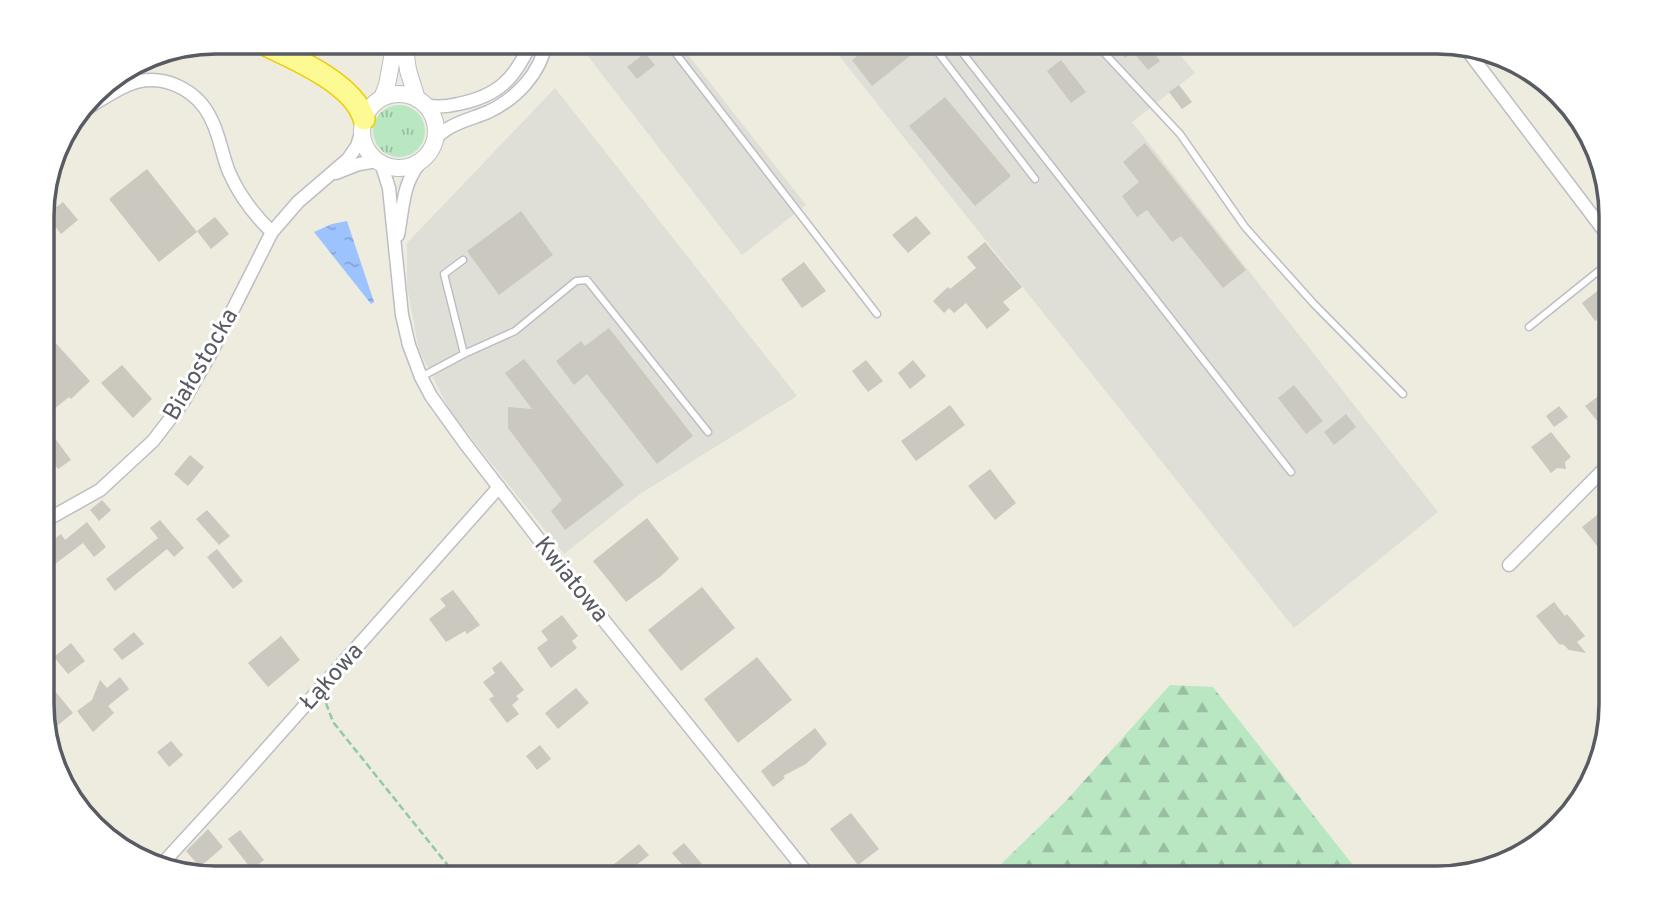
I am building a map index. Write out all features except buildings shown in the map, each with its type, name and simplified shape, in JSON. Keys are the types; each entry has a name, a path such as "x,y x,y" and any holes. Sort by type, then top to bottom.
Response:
{"highway":[{"path":"286,55 303,63 349,95 361,109 363,125"}],"street":[{"path":"382,98 393,55"},
{"path":"406,55 408,70 421,102 434,121 435,139"},
{"path":"525,55 516,72 490,95 477,100 442,108 400,94 382,98 369,109 363,125 365,147 379,162 400,168 419,162 426,156 435,139 448,127 488,112 508,101 535,72 542,55"},
{"path":"1473,59 1599,224"},
{"path":"109,96 128,85 148,80 169,82 188,91 203,104 213,122 228,170 240,195 257,218 272,232"},
{"name":"Białostocka","path":"54,516 100,490 153,441 183,402 272,232 298,202 348,159 357,146 363,125"},
{"name":"Kwiatowa","path":"396,250 408,179 426,156"},
{"name":"Białostocka","path":"326,178 359,164 379,162"},
{"name":"Kwiatowa","path":"379,162 389,188 402,315 421,377 442,413 801,866"},
{"path":"1509,565 1599,474"},
{"name":"Łąkowa","path":"167,858 499,487"}],"lane":[{"path":"940,54 1035,179"},
{"path":"964,54 1291,472"},
{"path":"1105,54 1180,134 1245,227 1314,303 1403,394"},
{"path":"677,55 877,314"},
{"path":"463,260 443,274 464,354"},
{"path":"1529,327 1599,271"},
{"path":"421,377 515,331 576,281 587,280 708,432"}],"path":[{"path":"325,683 325,701 333,722 448,866"}],"shaded area":[{"path":"838,54 1180,54 1195,73 1132,122 1438,512 1294,628"},
{"path":"587,55 688,55 806,205 742,255"},
{"path":"555,88 797,396 640,494 564,554 451,413 419,350 407,287 407,243"}],"green space":[{"path":"399,105 418,112 425,131 418,150 399,157 380,150 373,131 380,112"},
{"path":"1170,685 1213,687 1353,865 1000,865 1065,802"}],"water":[{"path":"347,221 374,302 371,304 314,232"}]}
